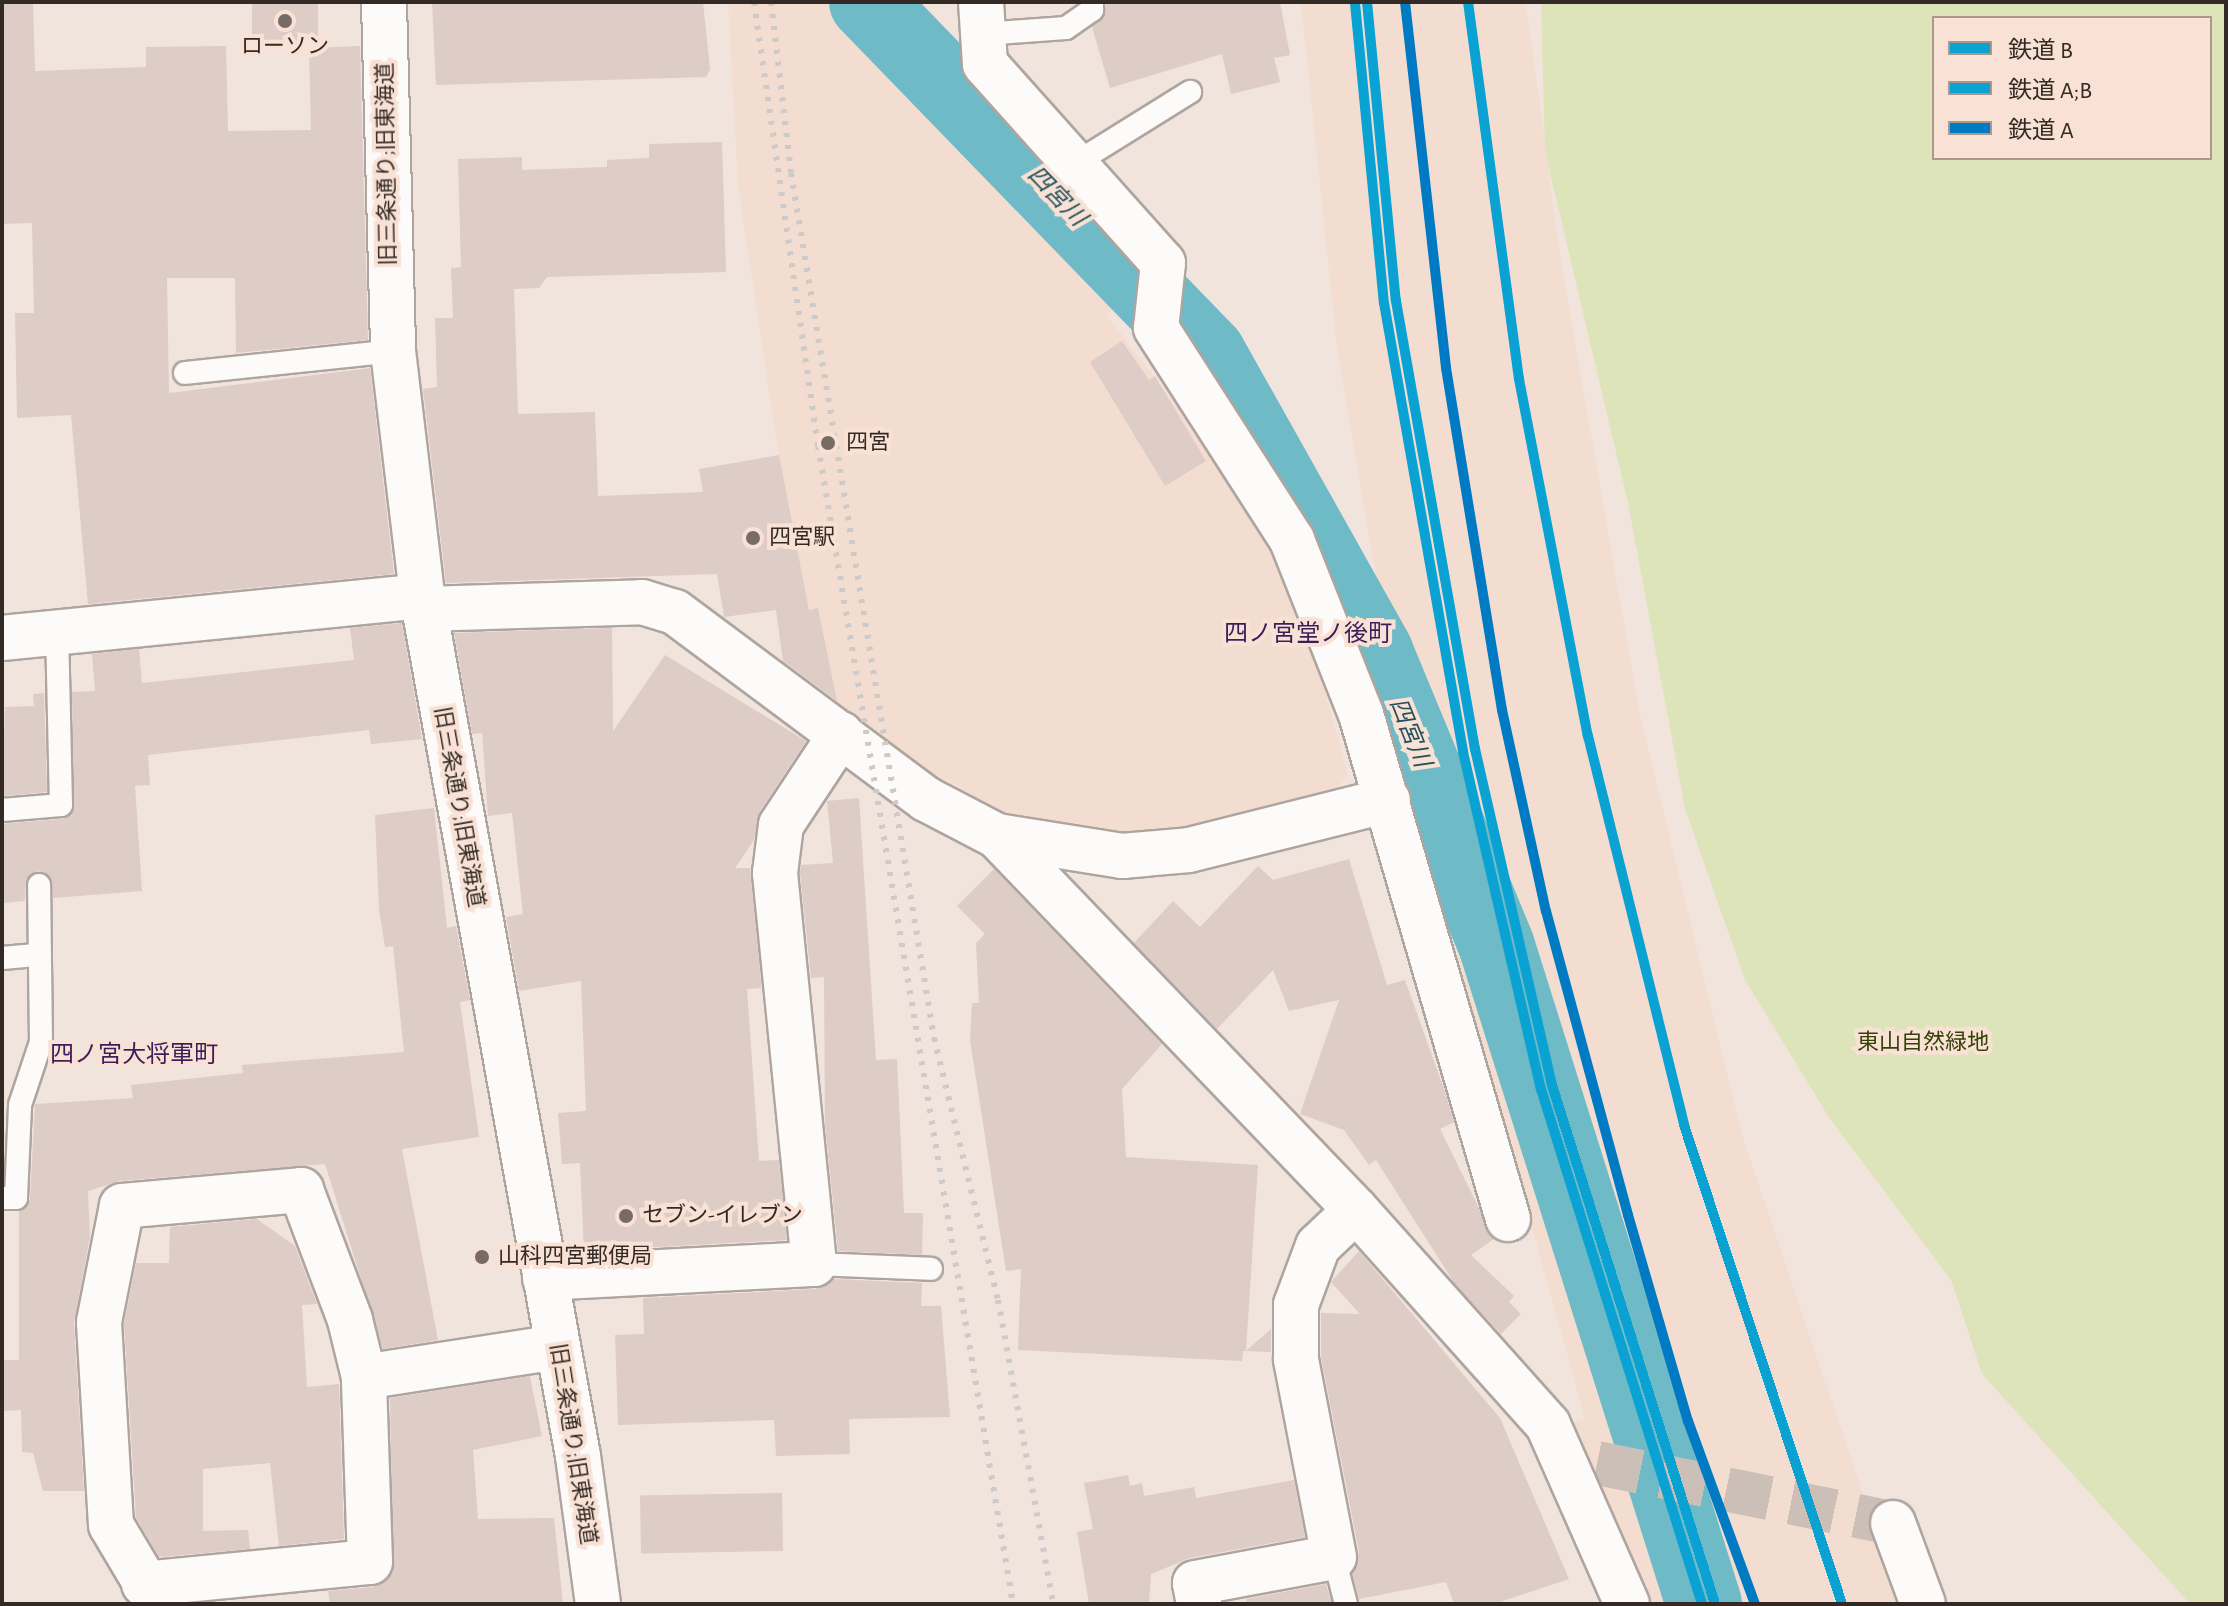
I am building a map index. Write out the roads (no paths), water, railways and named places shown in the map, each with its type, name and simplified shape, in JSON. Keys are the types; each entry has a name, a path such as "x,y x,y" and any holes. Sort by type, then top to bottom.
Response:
{"street":[{"name":"旧三条通り;旧東海道","path":"384,2 393,351 423,602 545,1278 598,1604"},
{"path":"982,18 985,64 1079,161 1163,263 1156,328 1292,540 1388,800 1508,1219"},
{"path":"2,638 423,602 642,602 675,612 926,799 997,836 1122,856 1189,850 1388,800"},
{"path":"545,1278 814,1264 775,873 781,825 841,734"},
{"path":"997,836 1356,1210 1581,1460 1627,1604"},
{"path":"301,1190 364,1377 370,1562 151,1594 110,1509 99,1322 122,1206 301,1190"},
{"path":"1199,1604 1195,1583 1334,1557 1296,1359 1296,1305 1318,1246 1356,1210"},
{"path":"364,1377 557,1347"},
{"path":"1893,1523 1923,1604"}],"lane":[{"path":"982,18 1066,28 1092,10 1092,2"},
{"path":"1079,161 1190,92"},
{"path":"185,373 393,351"},
{"path":"2,810 61,805 57,635"},
{"path":"2,1198 16,1198 20,1105 41,1042 39,885"},
{"path":"2,958 39,955"},
{"path":"814,1264 931,1269"},
{"path":"1334,1557 1346,1604"}],"waterway":[{"name":"四宮川","path":"867,2 1208,354 1375,652 1497,947 1704,1604"}],"tunnel":[{"path":"1597,1463 1893,1523"}],"railway":[{"path":"754,2 818,446 1013,1604"},
{"path":"771,2 791,173 934,1038 998,1300 1053,1604"}],"rail line":[{"name":"B","path":"1367,2 1396,301 1475,749 1552,1085 1715,1604"},
{"name":"A","path":"1405,2 1446,368 1502,710 1546,911 1628,1215 1688,1421 1755,1604"},
{"name":"B","path":"1468,2 1519,379 1588,736 1684,1125 1842,1604"},
{"name":"A;B","path":"1355,3 1384,303 1463,752 1541,1089 1702,1604"}],"place":[{"name":"ローソン","path":"285,21"},
{"name":"四宮","path":"828,443"},
{"name":"四宮駅","path":"753,538"},
{"name":"セブン-イレブン","path":"626,1216"},
{"name":"山科四宮郵便局","path":"482,1257"}],"district":[{"name":"四ノ宮堂ノ後町","path":"1308,635"},
{"name":"四ノ宮大将軍町","path":"134,1056"}],"park label":[{"name":"東山自然緑地","path":"1923,1043"}]}
